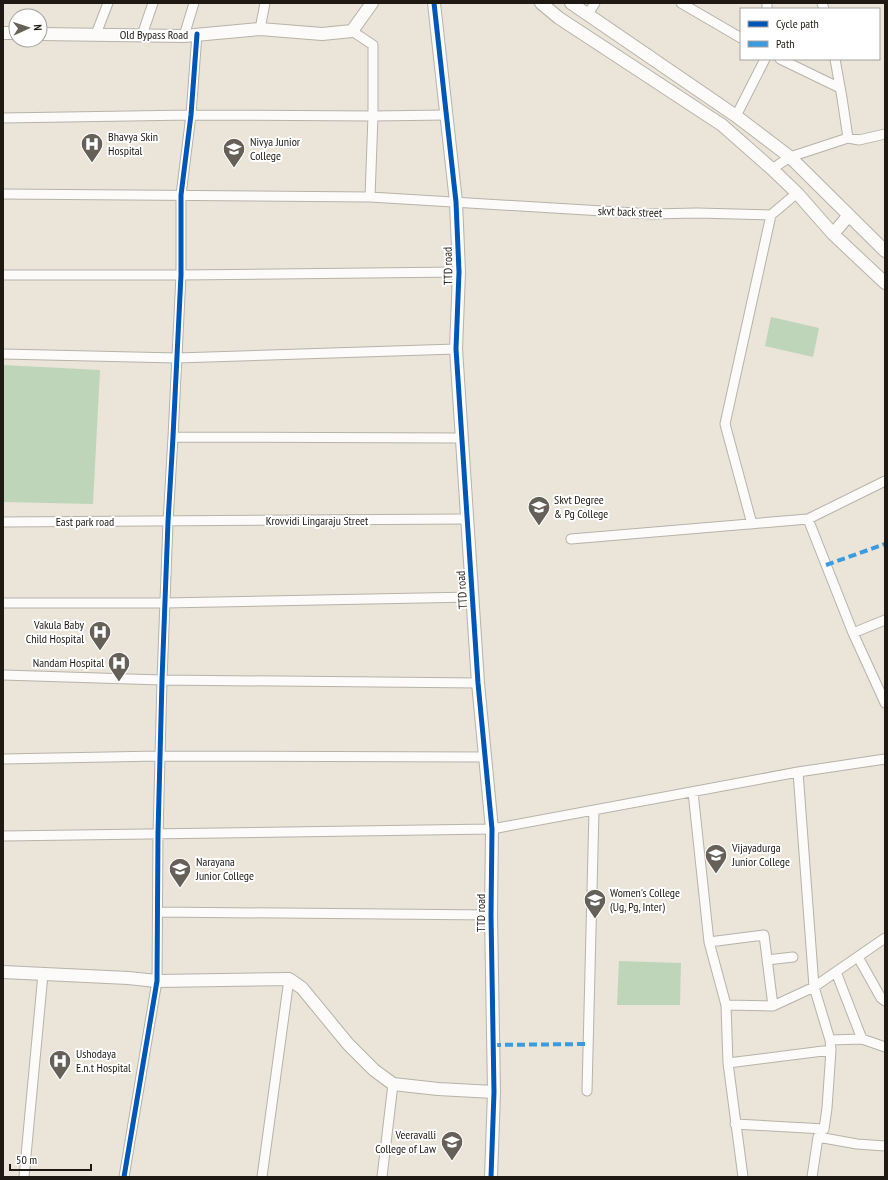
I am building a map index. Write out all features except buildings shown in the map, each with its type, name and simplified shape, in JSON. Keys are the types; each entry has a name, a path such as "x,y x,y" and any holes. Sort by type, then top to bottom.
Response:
{"street":[{"path":"96,34 108,3"},
{"path":"142,35 153,3"},
{"path":"184,36 194,3"},
{"path":"260,29 265,3"},
{"path":"370,198 373,116 373,45 352,31 372,3"},
{"name":"TTD road","path":"434,3 456,202 459,272 456,349 478,683 492,829 491,915 494,1092 491,1177"},
{"path":"541,3 559,18 722,124 797,193 833,234 885,283"},
{"path":"559,18 570,3 736,116 790,157 885,251"},
{"path":"588,14 595,3"},
{"path":"680,3 740,37"},
{"name":"Old Bypass Road","path":"48,34 184,36 260,29 322,34 352,31"},
{"path":"124,1177 157,981 159,756 168,522 181,275 181,195 191,115 197,34"},
{"path":"736,116 764,60"},
{"path":"782,60 840,88"},
{"path":"834,60 848,138"},
{"path":"3,118 191,115 446,115"},
{"path":"772,169 790,157 848,138 859,140 885,134"},
{"path":"752,524 725,424 771,215 797,193"},
{"name":"skvt back street","path":"3,194 370,198 652,214 697,213 771,215"},
{"path":"833,234 849,215"},
{"path":"3,275 459,272"},
{"path":"3,354 177,358 456,349"},
{"path":"173,438 462,438"},
{"path":"571,539 808,519 885,481"},
{"name":"Krovvidi Lingaraju Street","path":"168,522 466,519"},
{"path":"808,519 853,633 885,703"},
{"name":"East park road","path":"3,522 168,522"},
{"path":"3,603 165,604 472,597"},
{"path":"853,633 885,620"},
{"path":"3,675 162,680 478,683"},
{"path":"3,759 159,756 485,757"},
{"path":"3,836 492,829 798,772 885,759"},
{"path":"798,772 814,987 830,1040 831,1050 824,1129 818,1137 812,1177"},
{"path":"693,792 709,942 726,1005 728,1064 743,1177"},
{"path":"587,1091 594,810"},
{"path":"158,912 491,915"},
{"path":"709,942 764,935 773,1006"},
{"path":"726,1005 773,1006 814,987 885,938"},
{"path":"768,960 793,957"},
{"path":"858,957 881,998 885,1001"},
{"path":"3,972 128,978 157,981 289,979 302,988 348,1044 374,1070 393,1084 438,1089 494,1092"},
{"path":"836,972 862,1039"},
{"path":"24,1177 43,974"},
{"path":"262,1177 289,979"},
{"path":"830,1040 862,1039 885,1047"},
{"path":"728,1064 831,1050"},
{"path":"382,1177 393,1084"},
{"path":"735,1124 824,1129"},
{"path":"818,1137 857,1144 885,1146"}],"green space":[{"path":"771,317 819,328 813,357 765,346"},
{"path":"3,365 100,370 93,504 3,502"},
{"path":"619,961 681,963 680,1005 617,1005"}],"marked path":[{"path":"826,565 885,544"},
{"path":"493,1045 588,1044"}],"cycle path":[{"path":"434,3 456,202 459,272 456,349 478,683 492,829 491,915 494,1092 491,1177"},
{"path":"124,1177 157,981 158,834 162,680 168,522 181,275 181,195 191,115 197,34"}],"place":[{"name":"Bhavya Skin Hospital","path":"92,164"},
{"name":"Nivya Junior College","path":"234,168"},
{"name":"Skvt Degree & Pg College","path":"539,526"},
{"name":"Vakula Baby Child Hospital","path":"100,652"},
{"name":"Nandam Hospital","path":"119,682"},
{"name":"Vijayadurga Junior College","path":"716,874"},
{"name":"Narayana Junior College","path":"180,888"},
{"name":"Women's College (Ug, Pg, Inter)","path":"595,920"},
{"name":"Ushodaya E.n.t Hospital","path":"60,1080"},
{"name":"Veeravalli College of Law","path":"452,1162"}]}
